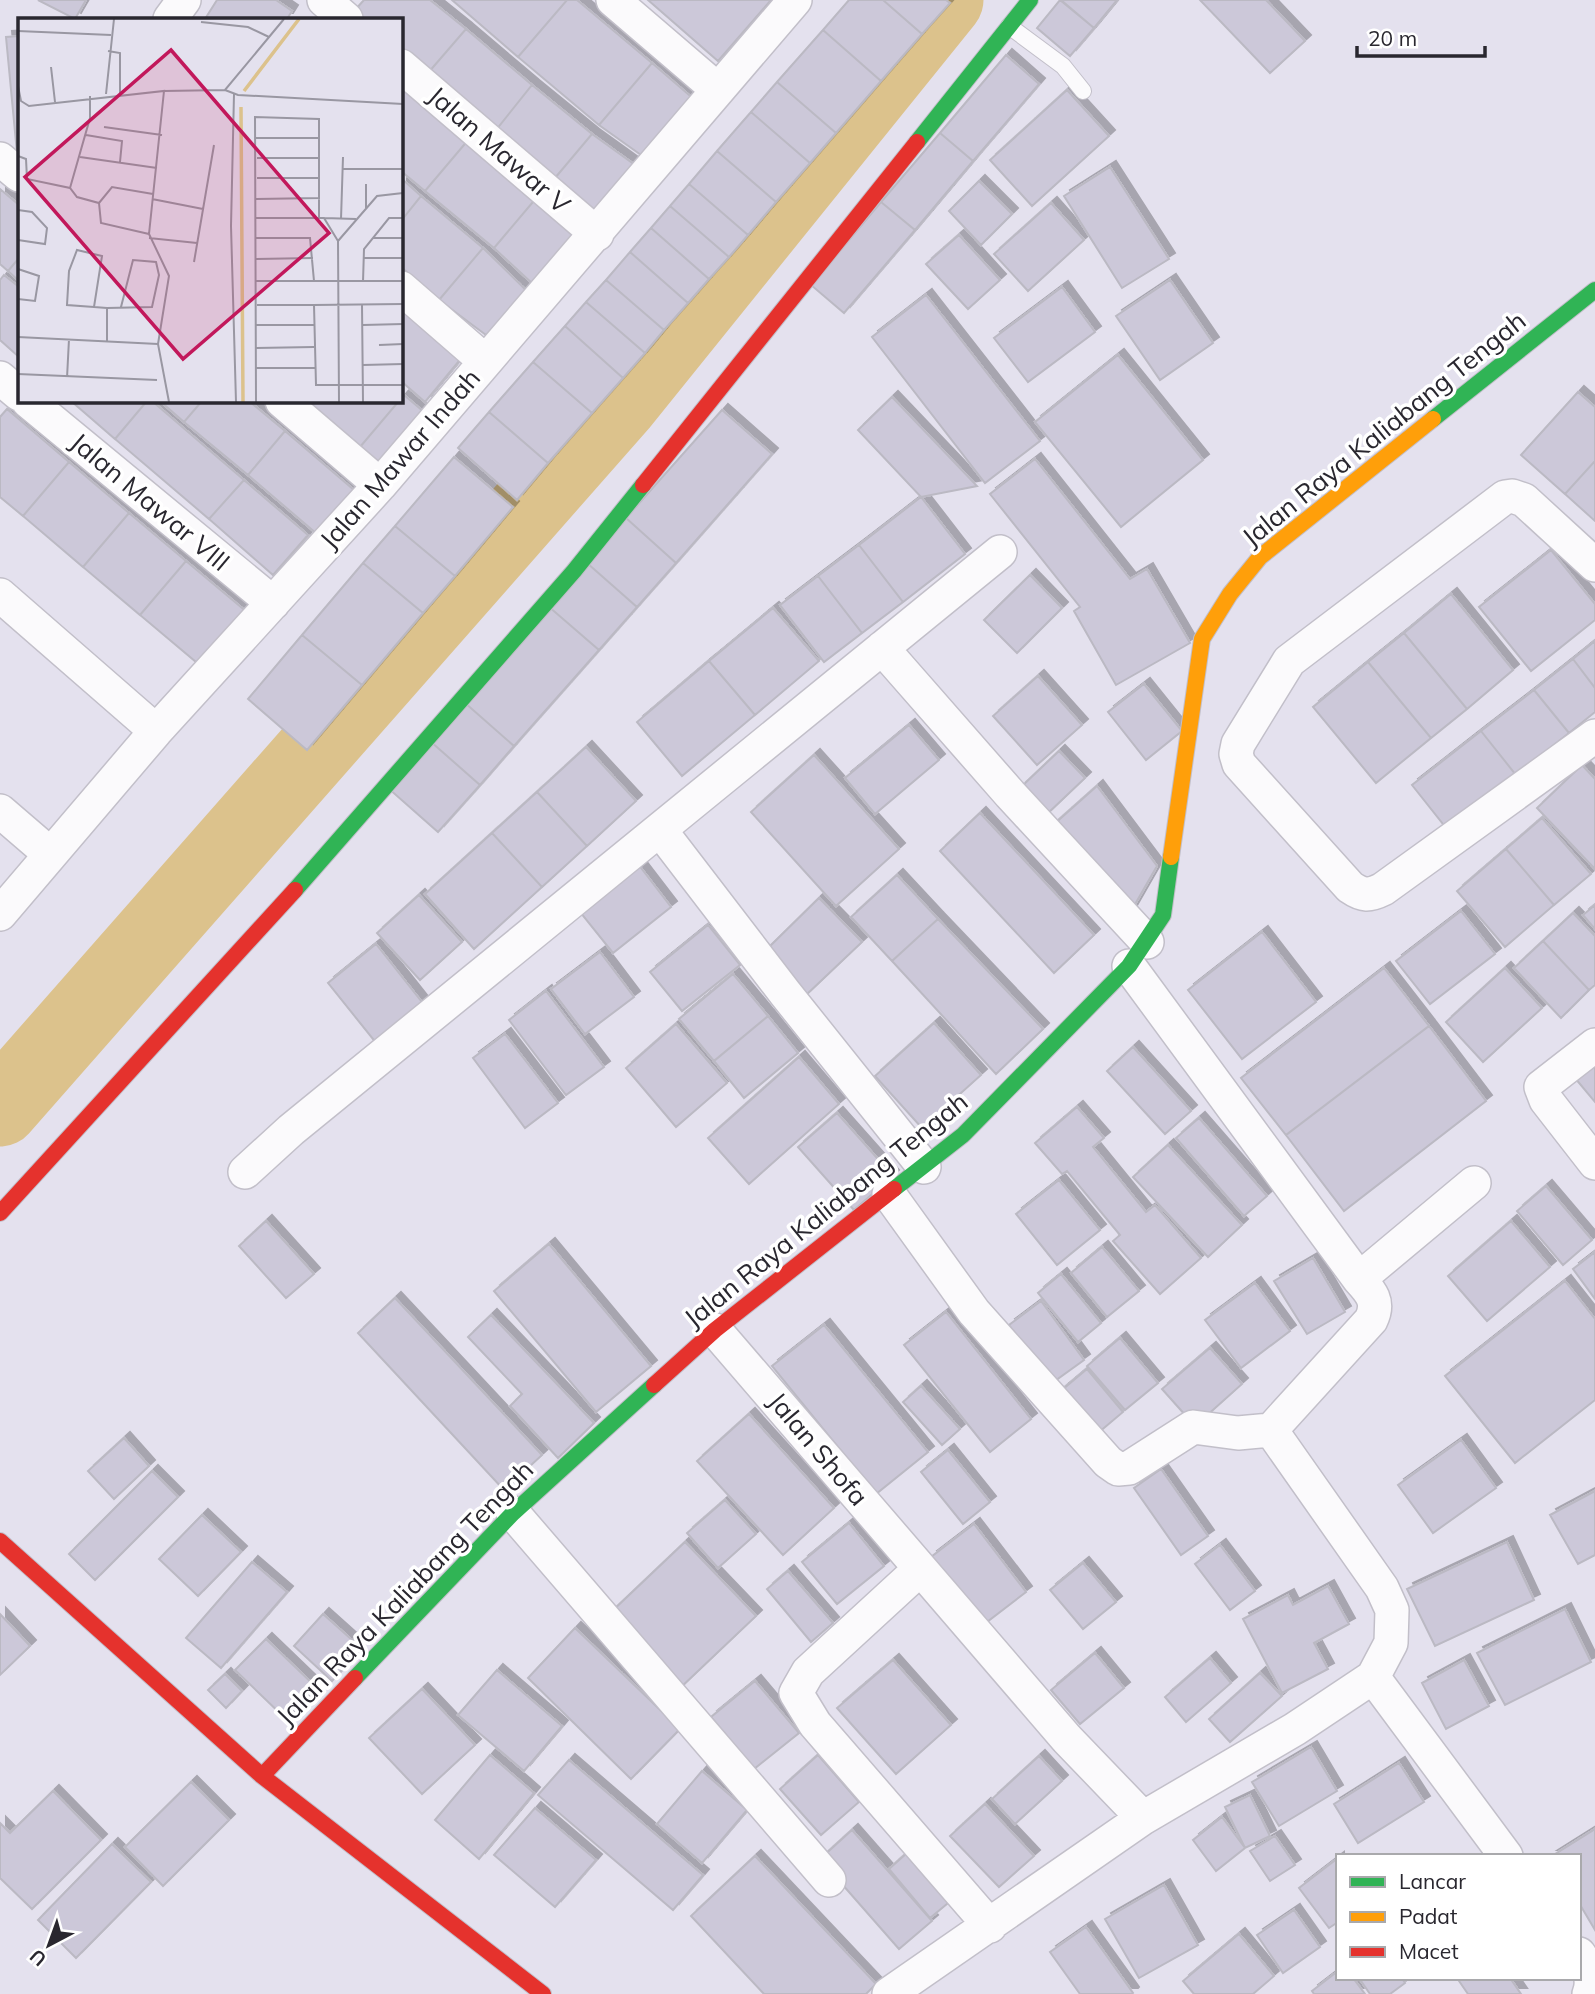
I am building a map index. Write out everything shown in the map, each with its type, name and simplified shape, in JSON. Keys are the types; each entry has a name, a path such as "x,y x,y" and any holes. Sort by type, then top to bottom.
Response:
{"main road":[{"path":"0,1213 311,873 574,571 1030,0"},
{"name":"Jalan Raya Kaliabang Tengah","path":"262,1776 513,1513 715,1330 962,1135 1138,954 1163,915 1202,639 1230,594 1260,557 1595,290"},
{"path":"0,1541 262,1776 543,1994"}],"street":[{"path":"171,18 184,0"},
{"path":"324,0 345,18"},
{"path":"614,0 718,90"},
{"name":"Jalan Mawar Indah","path":"0,914 156,730 380,485 796,0"},
{"name":"Jalan Mawar V","path":"402,67 597,234"},
{"path":"0,159 18,174"},
{"path":"402,289 485,361"},
{"path":"0,378 18,393"},
{"name":"Jalan Mawar VIII","path":"29,402 273,603"},
{"path":"283,402 380,485"},
{"path":"1595,565 1524,500 1505,497 1289,661 1238,744 1236,754 1240,764 1350,887 1370,896 1595,736"},
{"path":"245,1172 291,1130 1000,552"},
{"path":"0,594 156,730"},
{"path":"882,648 1010,794 1138,954 1359,1279 1374,1295 1376,1311 1371,1320 1271,1430 1238,1433 1193,1427 1129,1468 1118,1469 1108,1462 974,1312 889,1194"},
{"path":"0,811 50,854"},
{"path":"660,830 785,993 924,1167"},
{"path":"1595,1045 1541,1087 1546,1100 1595,1163"},
{"path":"1359,1279 1474,1183"},
{"name":"Jalan Shofa","path":"715,1330 1067,1739 1143,1818"},
{"path":"889,1994 1143,1818 1295,1729 1373,1677 1391,1643 1392,1610 1382,1588 1271,1430"},
{"path":"513,1513 829,1880"},
{"path":"919,1570 808,1672 796,1693 815,1724 990,1926"},
{"path":"1373,1677 1505,1854"},
{"path":"1581,1957 1590,1969 1589,1994"}],"lane":[{"path":"1009,26 1063,66 1083,91"}],"building":[{"path":"38,0 86,0 73,18"},
{"path":"217,0 276,0 292,11 288,18 206,18"},
{"path":"364,0 430,0 466,29 428,73 402,51 402,18 362,18 354,11"},
{"path":"452,0 567,0 518,57"},
{"path":"567,0 577,0 652,63 599,125 518,57"},
{"path":"648,0 771,0 718,61"},
{"path":"849,0 883,0 922,34 881,81 823,30"},
{"path":"883,0 946,0 950,3 922,34"},
{"path":"1060,0 1094,28 1070,56 1037,28"},
{"path":"1061,0 1117,0 1094,28"},
{"path":"1200,0 1266,0 1305,41 1270,73"},
{"path":"466,29 532,85 496,130 428,73"},
{"path":"823,30 881,81 836,133 777,82"},
{"path":"18,36 18,153 17,153 6,37"},
{"path":"1006,55 1039,84 973,161 940,133"},
{"path":"652,63 696,101 648,160 599,125"},
{"path":"777,82 836,133 810,163 751,112"},
{"path":"402,84 469,139 425,191 402,172"},
{"path":"532,85 592,134 555,178 496,130"},
{"path":"1067,90 1109,136 1032,206 990,160"},
{"path":"751,112 810,163 776,202 717,151"},
{"path":"940,133 973,161 915,230 881,202"},
{"path":"592,134 635,165 599,215 555,178"},
{"path":"469,139 538,196 494,248 425,191"},
{"path":"717,151 776,202 748,235 689,184"},
{"path":"1110,167 1169,259 1122,288 1064,196"},
{"path":"402,179 421,196 402,220"},
{"path":"979,181 1012,214 981,245 949,211"},
{"path":"689,184 748,235 729,257 670,206"},
{"path":"0,189 18,204 18,259 8,271 0,264"},
{"path":"421,196 483,248 439,300 402,268 402,220"},
{"path":"538,196 577,236 534,285 494,248"},
{"path":"881,202 915,230 844,313 811,285"},
{"path":"1051,203 1084,240 1028,291 994,254"},
{"path":"670,206 729,257 709,279 651,228"},
{"path":"651,228 709,279 688,303 630,252"},
{"path":"959,235 1000,280 968,309 926,264"},
{"path":"483,248 529,293 486,335 439,300"},
{"path":"630,252 688,303 664,330 606,280"},
{"path":"18,259 18,280 8,271"},
{"path":"4,275 18,286 18,356 0,340 0,280"},
{"path":"606,280 664,330 645,353 586,302"},
{"path":"1170,280 1213,343 1160,380 1116,316"},
{"path":"1062,287 1095,332 1028,382 994,338"},
{"path":"926,295 1040,441 985,483 872,337"},
{"path":"586,302 645,353 623,378 565,326"},
{"path":"402,303 464,355 425,402 402,382"},
{"path":"565,326 623,378 592,413 533,362"},
{"path":"1118,355 1203,460 1121,527 1035,422"},
{"path":"533,362 592,413 548,463 489,412"},
{"path":"1578,392 1595,407 1595,461 1565,494 1521,455"},
{"path":"404,395 424,412 380,463 360,447 398,402 402,402"},
{"path":"892,397 977,486 921,497 858,430"},
{"path":"72,402 146,402 115,439"},
{"path":"146,402 153,402 244,480 209,519 115,439"},
{"path":"161,402 201,402 184,422"},
{"path":"201,402 250,402 285,431 248,475 184,422"},
{"path":"307,402 398,402 360,447"},
{"path":"7,409 69,462 23,516 0,497 0,417"},
{"path":"722,410 772,454 676,563 626,518"},
{"path":"489,412 548,463 517,500 458,448"},
{"path":"285,431 354,490 317,534 248,475"},
{"path":"454,457 513,507 455,576 395,526"},
{"path":"1035,459 1130,579 1147,569 1190,643 1116,685 1074,611 1080,607 990,494"},
{"path":"1595,461 1595,521 1565,494"},
{"path":"69,462 129,513 83,567 23,516"},
{"path":"244,480 308,535 273,575 209,519"},
{"path":"921,497 965,554 903,602 859,545"},
{"path":"129,513 186,561 140,615 83,567"},
{"path":"626,518 676,563 637,607 587,563"},
{"path":"395,526 455,576 423,613 363,563"},
{"path":"859,545 903,602 862,633 818,576"},
{"path":"1551,550 1595,604 1595,620 1531,671 1479,607"},
{"path":"186,561 248,613 202,667 140,615"},
{"path":"363,563 423,613 362,685 302,635"},
{"path":"587,563 637,607 599,650 548,606"},
{"path":"1030,575 1062,608 1017,653 984,620"},
{"path":"818,576 862,633 824,662 780,605"},
{"path":"1451,594 1513,670 1467,709 1404,633"},
{"path":"548,606 599,650 514,746 464,702"},
{"path":"773,608 819,661 755,715 709,661"},
{"path":"1404,633 1467,709 1431,738 1368,662"},
{"path":"302,635 362,685 307,750 248,699"},
{"path":"1595,641 1595,688 1573,659"},
{"path":"1573,659 1595,688 1595,712 1569,733 1534,690"},
{"path":"709,661 755,715 682,776 637,722"},
{"path":"1368,662 1431,738 1376,783 1313,707"},
{"path":"1038,676 1082,725 1037,765 993,716"},
{"path":"1144,684 1182,731 1146,760 1108,712"},
{"path":"1534,690 1569,733 1516,775 1481,731"},
{"path":"464,702 514,746 480,785 430,741"},
{"path":"909,725 939,760 875,814 845,778"},
{"path":"1481,731 1516,775 1447,829 1412,785"},
{"path":"430,741 480,785 438,832 388,788"},
{"path":"586,747 636,801 587,846 537,792"},
{"path":"1059,751 1085,778 1046,815 1020,788"},
{"path":"814,755 899,849 836,906 751,812"},
{"path":"1582,765 1595,779 1595,869 1537,808"},
{"path":"1097,786 1157,866 1130,913 1052,826"},
{"path":"537,792 587,846 542,887 492,833"},
{"path":"980,813 1094,935 1054,973 940,851"},
{"path":"1542,818 1591,874 1554,905 1506,849"},
{"path":"492,833 542,887 474,949 425,894"},
{"path":"1506,849 1554,905 1505,947 1457,891"},
{"path":"638,864 671,907 613,953 580,912"},
{"path":"897,875 938,919 892,961 851,917"},
{"path":"419,895 462,942 420,980 377,933"},
{"path":"819,898 862,942 805,996 763,953"},
{"path":"1595,905 1595,929 1583,915"},
{"path":"1461,911 1495,954 1430,1004 1396,961"},
{"path":"1573,913 1595,936 1595,985 1589,990 1543,941"},
{"path":"938,919 1043,1029 996,1074 892,961"},
{"path":"708,925 740,965 682,1011 650,972"},
{"path":"1262,932 1316,1002 1242,1059 1188,990"},
{"path":"1543,941 1589,990 1561,1018 1514,968"},
{"path":"376,944 429,1011 381,1049 328,983"},
{"path":"600,952 634,997 585,1034 551,989"},
{"path":"1384,968 1429,1026 1286,1135 1241,1078"},
{"path":"1505,968 1542,1008 1483,1062 1446,1022"},
{"path":"733,974 768,1016 714,1061 679,1019"},
{"path":"546,991 604,1067 566,1095 509,1020"},
{"path":"768,1016 798,1053 744,1098 714,1061"},
{"path":"934,1023 981,1075 922,1128 875,1076"},
{"path":"676,1024 727,1083 676,1127 626,1068"},
{"path":"1429,1026 1486,1101 1344,1211 1286,1135"},
{"path":"505,1034 558,1103 525,1128 473,1058"},
{"path":"1133,1047 1191,1111 1165,1134 1107,1071"},
{"path":"799,1057 839,1104 749,1184 708,1138"},
{"path":"1595,1061 1595,1102 1575,1078"},
{"path":"1077,1107 1104,1138 1093,1147 1146,1212 1155,1205 1201,1258 1160,1294 1113,1241 1120,1235 1067,1171 1062,1174 1035,1143"},
{"path":"837,1113 893,1176 854,1210 798,1147"},
{"path":"1199,1118 1267,1196 1244,1216 1176,1138"},
{"path":"1168,1145 1242,1225 1208,1257 1133,1177"},
{"path":"1059,1180 1100,1230 1057,1265 1016,1214"},
{"path":"1546,1186 1592,1240 1563,1265 1517,1211"},
{"path":"266,1221 314,1274 286,1298 239,1246"},
{"path":"1511,1221 1550,1267 1487,1321 1448,1276"},
{"path":"549,1244 651,1366 596,1412 494,1291"},
{"path":"1102,1247 1139,1291 1107,1317 1071,1273"},
{"path":"1595,1252 1595,1299 1573,1269"},
{"path":"1313,1258 1345,1312 1307,1334 1274,1281"},
{"path":"1061,1274 1101,1323 1078,1342 1038,1293"},
{"path":"1565,1281 1595,1319 1595,1400 1515,1463 1445,1376"},
{"path":"1255,1283 1290,1331 1241,1368 1205,1320"},
{"path":"395,1298 542,1455 504,1490 358,1333"},
{"path":"1041,1301 1084,1360 1052,1383 1009,1325"},
{"path":"946,1312 1031,1419 990,1452 904,1345"},
{"path":"491,1315 594,1423 558,1458 510,1406 522,1394 468,1337"},
{"path":"824,1325 928,1452 876,1494 772,1366"},
{"path":"1120,1338 1158,1383 1125,1410 1087,1366"},
{"path":"1210,1348 1242,1384 1195,1426 1162,1389"},
{"path":"1087,1369 1123,1412 1092,1438 1056,1395"},
{"path":"921,1386 960,1429 942,1445 903,1402"},
{"path":"749,1414 834,1508 783,1555 697,1461"},
{"path":"124,1438 149,1466 114,1499 88,1471"},
{"path":"1461,1440 1496,1488 1433,1533 1398,1485"},
{"path":"948,1450 990,1502 963,1524 921,1472"},
{"path":"1161,1469 1208,1536 1181,1555 1134,1488"},
{"path":"152,1471 178,1497 95,1580 69,1554"},
{"path":"1595,1491 1595,1555 1578,1564 1550,1515"},
{"path":"725,1500 756,1534 718,1568 687,1533"},
{"path":"202,1515 241,1552 198,1596 159,1559"},
{"path":"849,1523 884,1566 837,1604 802,1562"},
{"path":"974,1524 1026,1592 983,1625 931,1557"},
{"path":"685,1542 756,1616 678,1690 607,1616"},
{"path":"1507,1542 1534,1600 1435,1646 1407,1589"},
{"path":"1220,1545 1255,1591 1230,1610 1195,1564"},
{"path":"252,1562 287,1592 221,1668 186,1638"},
{"path":"1083,1563 1116,1602 1083,1629 1050,1590"},
{"path":"788,1571 833,1623 811,1642 767,1589"},
{"path":"1328,1586 1349,1624 1314,1643 1328,1669 1282,1693 1243,1619 1288,1595 1293,1605"},
{"path":"1565,1609 1591,1662 1505,1705 1477,1653"},
{"path":"0,1614 30,1646 0,1675"},
{"path":"323,1614 361,1648 332,1681 294,1646"},
{"path":"575,1628 680,1729 631,1779 528,1678"},
{"path":"266,1639 317,1688 286,1719 235,1670"},
{"path":"1095,1653 1124,1688 1080,1724 1051,1690"},
{"path":"1210,1658 1231,1683 1186,1722 1165,1697"},
{"path":"893,1660 951,1725 896,1774 837,1708"},
{"path":"1464,1660 1489,1706 1446,1729 1422,1683"},
{"path":"497,1670 562,1726 524,1771 458,1715"},
{"path":"1260,1673 1282,1696 1230,1742 1209,1719"},
{"path":"225,1674 242,1691 226,1708 208,1690"},
{"path":"755,1681 799,1733 754,1769 711,1717"},
{"path":"422,1689 475,1745 422,1794 369,1738"},
{"path":"1311,1747 1337,1791 1279,1826 1252,1782"},
{"path":"490,1755 534,1793 479,1859 435,1820"},
{"path":"818,1755 859,1802 821,1835 780,1789"},
{"path":"1039,1756 1062,1781 1015,1824 992,1799"},
{"path":"569,1760 703,1875 673,1910 538,1795"},
{"path":"1399,1763 1424,1802 1358,1843 1334,1804"},
{"path":"702,1771 747,1810 702,1863 657,1824"},
{"path":"191,1782 229,1820 163,1886 125,1847"},
{"path":"53,1791 101,1840 32,1909 0,1878 0,1823 10,1833"},
{"path":"1250,1795 1270,1836 1245,1848 1225,1807"},
{"path":"985,1804 1034,1856 999,1887 950,1836"},
{"path":"535,1808 596,1860 555,1907 494,1855"},
{"path":"1222,1817 1245,1848 1216,1871 1193,1840"},
{"path":"1595,1829 1595,1930 1581,1906 1581,1854 1555,1854"},
{"path":"852,1830 932,1921 899,1949 820,1859"},
{"path":"1275,1836 1295,1865 1270,1881 1250,1851"},
{"path":"112,1844 151,1882 76,1958 38,1920"},
{"path":"916,1845 959,1894 930,1918 889,1869"},
{"path":"755,1856 876,1984 866,1994 764,1994 691,1916"},
{"path":"1336,1860 1336,1923 1329,1928 1299,1888"},
{"path":"1164,1885 1198,1945 1139,1978 1105,1919"},
{"path":"1294,1910 1320,1947 1283,1973 1257,1935"},
{"path":"1086,1927 1132,1994 1080,1994 1050,1952"},
{"path":"1239,1934 1274,1976 1253,1994 1194,1994 1183,1981"},
{"path":"1336,1973 1336,1980 1354,1980 1365,1994 1314,1994 1312,1991"},
{"path":"1360,1980 1403,1980 1405,1983 1390,1994 1370,1994"},
{"path":"1458,1980 1511,1980 1521,1994 1468,1994"}],"waterway":[{"path":"0,1108 620,403 945,0"}],"traffic: fast":[{"path":"917,142 1030,0"},
{"path":"1433,419 1595,290"},
{"path":"295,890 574,571 643,485"},
{"path":"894,1189 963,1135 1129,966 1163,915 1171,857"},
{"path":"355,1678 513,1513 654,1385"}],"traffic: slow":[{"path":"1171,857 1202,639 1230,594 1260,557 1433,419"}],"traffic: jam":[{"path":"643,485 917,142"},
{"path":"0,1213 295,890"},
{"path":"654,1385 715,1330 894,1189"},
{"path":"0,1541 262,1776"},
{"path":"355,1678 262,1776 543,1994"}]}
